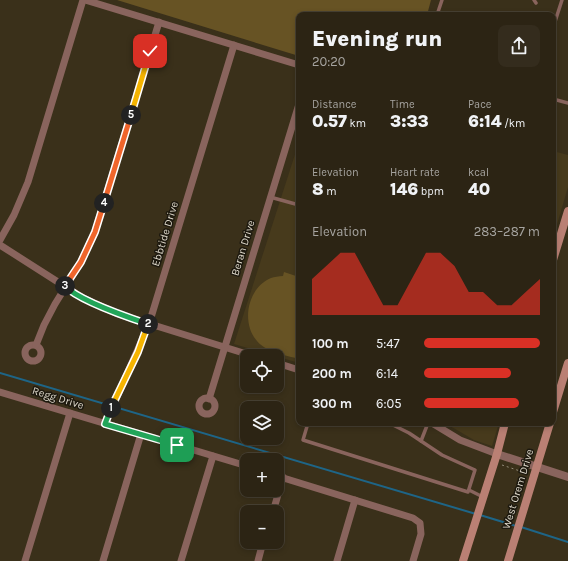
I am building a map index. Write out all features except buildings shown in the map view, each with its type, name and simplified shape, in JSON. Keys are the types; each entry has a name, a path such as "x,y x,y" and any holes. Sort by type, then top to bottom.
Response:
{"main road":[{"path":"556,252 565,228 568,211"},
{"path":"556,402 568,363"},
{"path":"463,561 483,500 504,426"},
{"name":"West Orem Drive","path":"508,561 549,426"}],"street":[{"path":"0,240 14,215 28,182 84,0 296,64"},
{"path":"36,345 44,325 81,262 95,232 159,22"},
{"name":"Ebbtide Drive","path":"105,424 118,392 138,352 149,324 234,45"},
{"name":"Beran Drive","path":"209,399 296,114"},
{"path":"0,245 83,298 118,314 240,352"},
{"path":"284,366 296,369"},
{"name":"Regg Drive","path":"0,392 240,464"},
{"path":"25,561 70,412"},
{"path":"437,426 460,440 497,454 568,477"},
{"path":"103,561 141,434"},
{"path":"181,561 213,456"},
{"path":"284,477 413,518 420,523 421,534 412,561"},
{"path":"337,561 355,500"},
{"path":"258,561 261,549"}],"lane":[{"path":"438,12 442,0"},
{"path":"556,19 562,0"},
{"path":"556,99 568,103"},
{"path":"270,197 296,204"},
{"path":"307,426 303,440 468,492 468,490 483,500"},
{"path":"394,426 442,455 475,470 468,490"},
{"path":"421,441 427,426"}],"path":[{"path":"501,464 526,472"}],"shaded area":[{"path":"117,0 431,0 428,12 296,12 296,55"},
{"path":"296,151 296,362 284,359 284,349 251,349 234,344"},
{"path":"556,152 568,155 568,187 556,228"},
{"path":"284,272 296,276 296,358 284,355 284,349 268,349 261,345 252,334 249,325 249,306 256,290 271,278 283,276"},
{"path":"450,426 498,426 492,446 474,440"}],"waterway":[{"path":"0,373 476,514"},
{"path":"480,515 516,526"},
{"path":"521,527 568,542"}],"route":[{"path":"150,51 95,232 81,262 65,287 83,298 118,314 149,324 138,352 118,392 105,424 177,445"}]}
